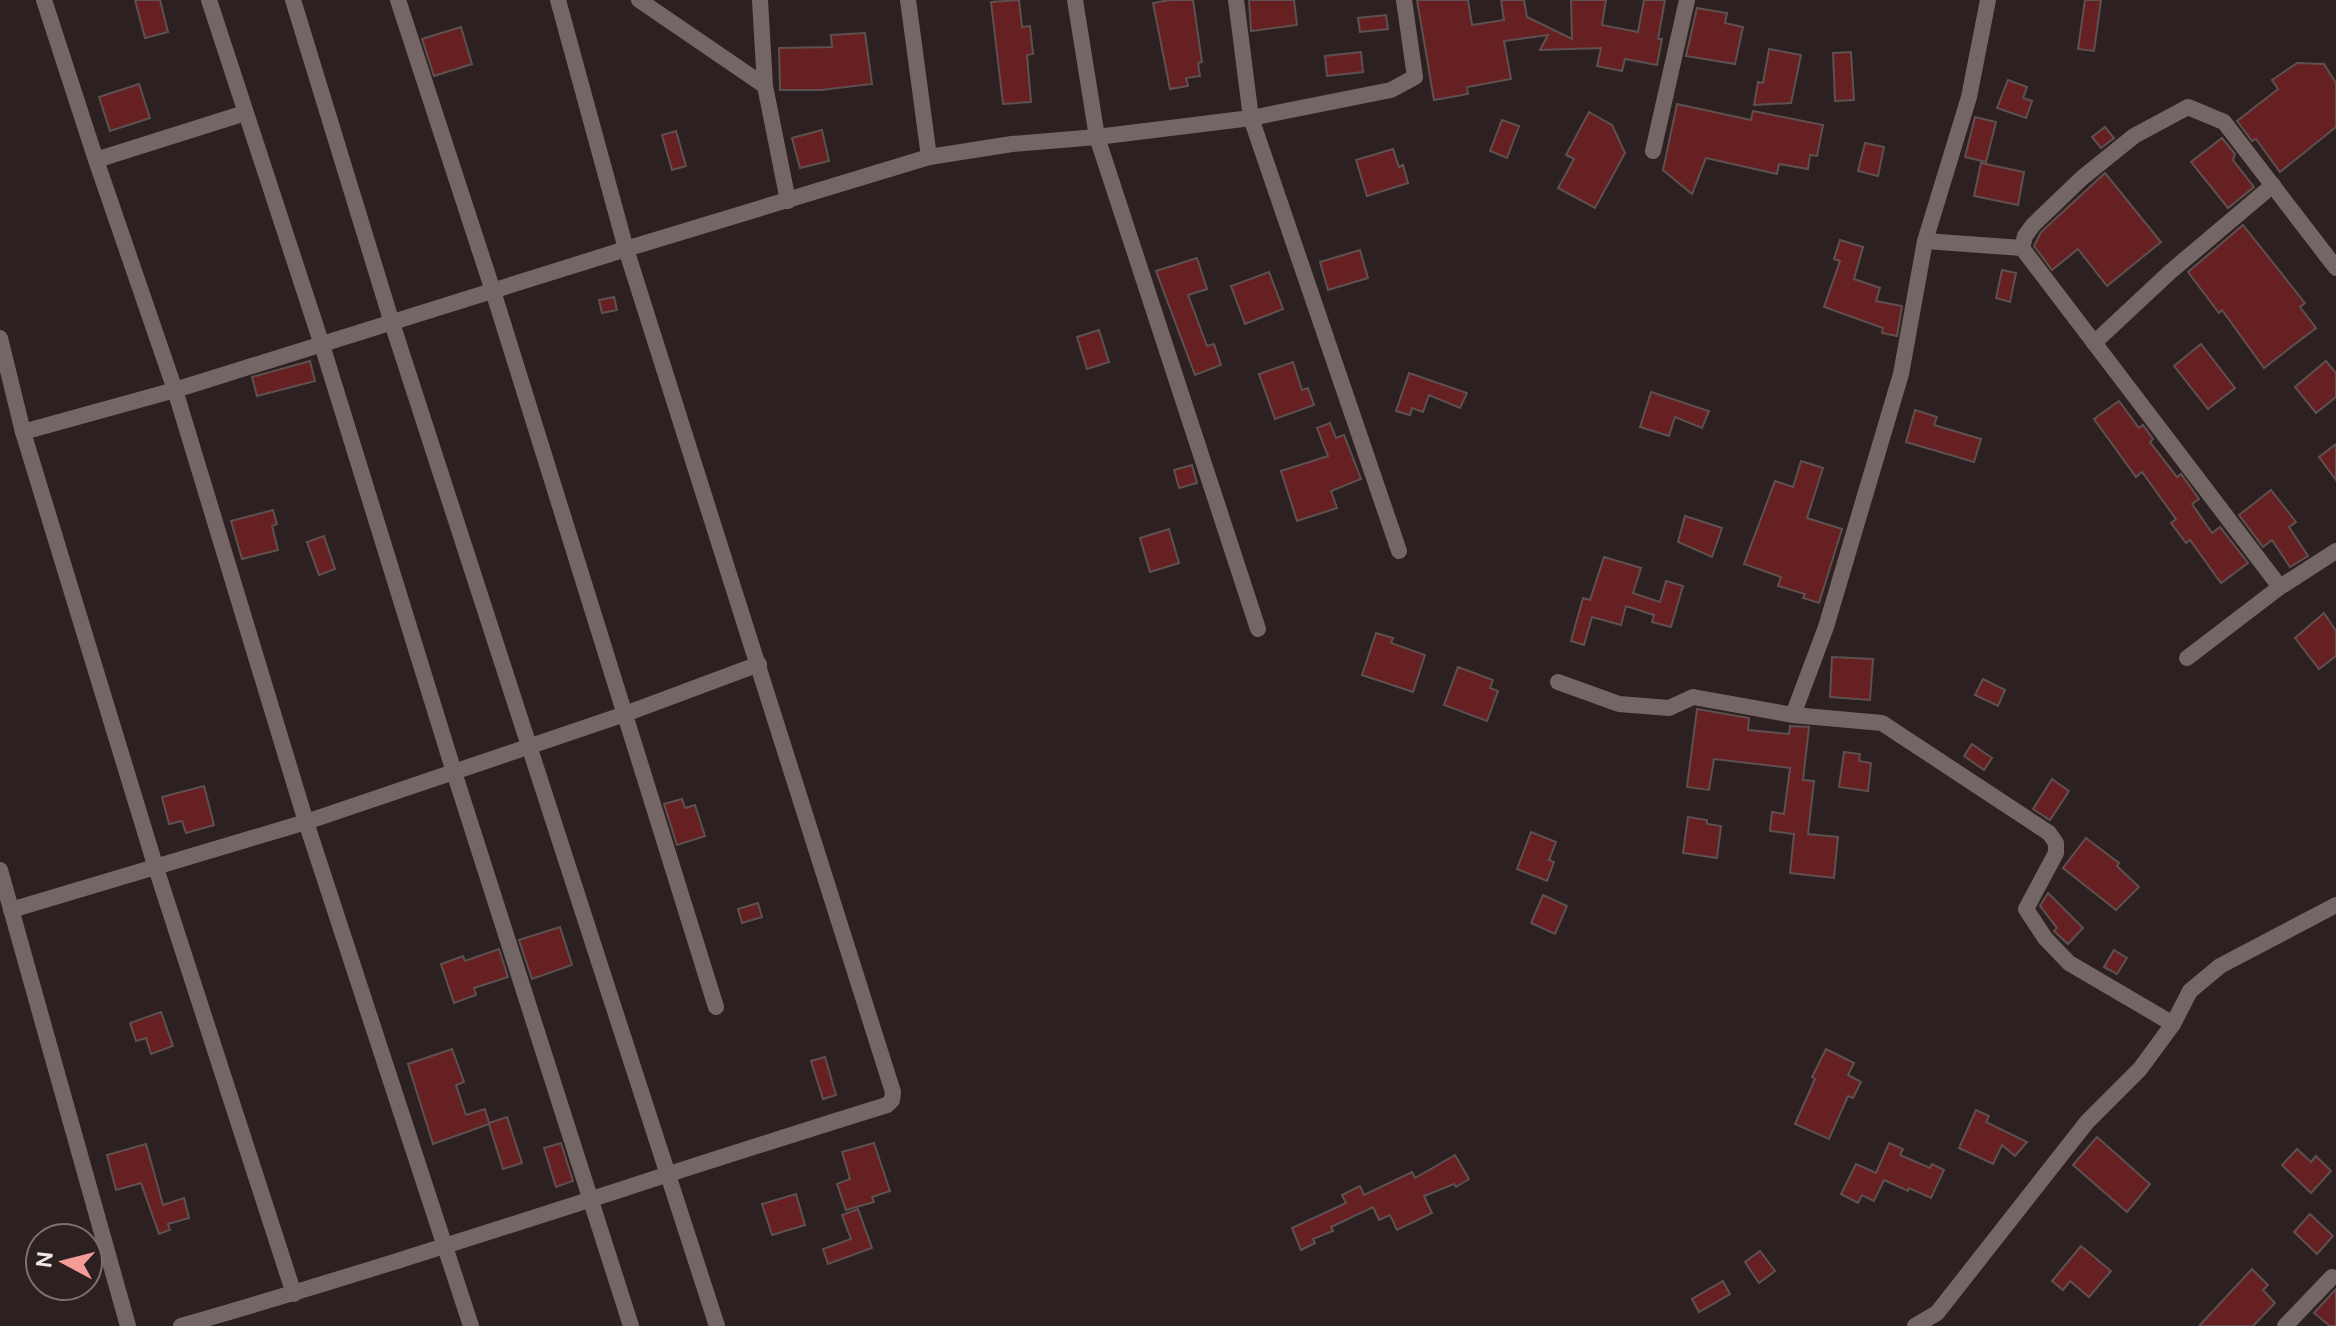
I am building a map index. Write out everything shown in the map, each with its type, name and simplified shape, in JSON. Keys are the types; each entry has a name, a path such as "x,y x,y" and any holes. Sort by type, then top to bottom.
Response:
{"street":[{"path":"44,0 175,390 306,822 471,1326"},
{"path":"209,0 322,345 631,1326"},
{"path":"293,0 392,323 717,1326"},
{"path":"398,0 493,291 716,1007"},
{"path":"181,1326 445,1247 667,1173 887,1105 892,1100 893,1092 626,249 558,0"},
{"path":"639,0 765,86"},
{"path":"760,0 765,86 788,201"},
{"path":"908,0 929,157"},
{"path":"1075,0 1097,137 1258,629"},
{"path":"1236,0 1251,118 1399,551"},
{"path":"23,432 175,390 929,157 1012,144 1251,118 1391,90 1415,77 1404,0"},
{"path":"1653,151 1687,0"},
{"path":"1793,715 1826,627 1901,374 1925,241 1969,97 1988,0"},
{"path":"2022,248 2025,236 2033,225 2082,178 2134,136 2188,107 2224,122 2336,268"},
{"path":"96,160 245,113"},
{"path":"2094,343 2170,272 2273,185"},
{"path":"1925,241 2022,248 2280,587"},
{"path":"0,338 23,432 156,868 294,1294"},
{"path":"2187,658 2280,587 2336,551"},
{"path":"11,910 306,822 625,714 759,664"},
{"path":"1558,682 1619,704 1669,708 1693,697 1793,715 1882,723 2049,833 2056,843 2056,853 2026,909 2045,938 2069,963 2173,1024"},
{"path":"0,870 128,1326"},
{"path":"1915,1326 1941,1319 2087,1122 2140,1069 2173,1024 2190,991 2202,979 2220,966 2336,905"},
{"path":"2285,1326 2332,1277"}],"building":[{"path":"135,0 160,0 168,32 145,38"},
{"path":"1019,0 1022,27 1030,26 1033,54 1027,55 1031,102 1003,104 991,2"},
{"path":"1193,0 1202,62 1198,63 1200,76 1186,78 1188,86 1170,89 1153,3"},
{"path":"1249,0 1294,0 1297,25 1251,31"},
{"path":"1417,0 1468,0 1472,25 1504,20 1501,0 1524,0 1527,17 1572,39 1571,0 1606,0 1602,25 1638,32 1644,0 1665,0 1657,65 1625,59 1622,71 1597,66 1601,48 1540,50 1548,35 1504,41 1511,79 1467,87 1468,94 1434,100"},
{"path":"2085,0 2101,0 2094,51 2078,49"},
{"path":"1697,8 1727,13 1725,23 1743,27 1735,64 1686,56"},
{"path":"1386,15 1388,29 1360,32 1358,18"},
{"path":"461,27 472,64 434,76 422,39"},
{"path":"865,33 872,84 821,90 780,90 779,48 832,47 831,35"},
{"path":"1769,49 1801,55 1791,103 1754,105 1758,82 1763,83"},
{"path":"1361,52 1363,72 1327,76 1325,56"},
{"path":"1851,52 1854,100 1835,101 1833,53"},
{"path":"2297,63 2324,64 2336,83 2336,127 2280,172 2256,139 2252,141 2237,121 2278,89 2272,80"},
{"path":"2008,80 2027,87 2023,98 2032,101 2026,118 1997,108"},
{"path":"139,84 150,118 110,131 99,97"},
{"path":"1677,104 1751,120 1753,111 1823,125 1817,156 1810,155 1808,169 1779,164 1777,174 1706,158 1692,194 1663,170"},
{"path":"1589,112 1612,125 1625,153 1595,208 1558,188 1574,159 1566,155"},
{"path":"1975,117 1996,122 1986,162 1965,157"},
{"path":"1502,120 1519,126 1507,158 1490,151"},
{"path":"2105,127 2114,138 2101,148 2092,137"},
{"path":"822,130 829,161 800,168 792,138"},
{"path":"676,131 686,166 672,170 662,135"},
{"path":"2222,138 2235,154 2233,160 2254,187 2228,208 2191,162"},
{"path":"1865,143 1884,147 1878,176 1858,171"},
{"path":"1393,149 1399,167 1403,165 1408,183 1367,196 1356,160"},
{"path":"1981,163 2024,172 2018,205 1974,196"},
{"path":"2105,173 2161,242 2107,286 2078,249 2052,270 2034,246 2041,232"},
{"path":"2243,225 2305,303 2300,307 2316,328 2264,368 2222,310 2219,313 2188,272"},
{"path":"1840,240 1863,247 1854,279 1880,288 1876,301 1902,306 1897,336 1882,333 1883,328 1824,307 1840,261 1834,259"},
{"path":"1360,250 1368,278 1328,290 1320,262"},
{"path":"1197,258 1207,289 1188,295 1207,346 1214,344 1221,365 1195,375 1156,271"},
{"path":"2002,270 2016,273 2010,302 1996,298"},
{"path":"1269,272 1283,309 1245,324 1231,286"},
{"path":"614,297 617,310 602,313 599,300"},
{"path":"1099,330 1109,362 1087,369 1077,337"},
{"path":"2201,344 2235,388 2208,409 2174,366"},
{"path":"310,361 315,381 257,396 252,377"},
{"path":"2326,361 2336,373 2336,397 2316,413 2295,387"},
{"path":"1293,362 1302,390 1308,388 1314,405 1275,419 1259,374"},
{"path":"1409,373 1467,393 1460,408 1429,395 1423,412 1412,408 1410,415 1396,411"},
{"path":"1651,392 1709,411 1702,428 1675,417 1669,436 1640,427"},
{"path":"2119,401 2139,428 2143,425 2153,439 2150,442 2177,477 2181,474 2199,499 2192,504 2212,533 2220,527 2248,563 2221,583 2190,540 2186,543 2171,523 2176,519 2142,472 2136,477 2094,419"},
{"path":"1915,410 1937,417 1934,425 1981,439 1974,462 1906,442"},
{"path":"1330,423 1336,438 1344,435 1361,479 1331,491 1337,508 1297,521 1281,471 1328,456 1317,428"},
{"path":"2336,444 2336,480 2319,457"},
{"path":"1801,461 1823,468 1807,518 1842,529 1819,603 1803,598 1805,594 1778,586 1781,577 1744,564 1775,481 1793,487"},
{"path":"1192,465 1197,483 1179,488 1174,470"},
{"path":"2271,490 2296,522 2289,527 2308,556 2290,567 2272,540 2263,547 2239,515"},
{"path":"273,510 277,524 272,526 278,550 242,559 231,521"},
{"path":"1685,516 1722,528 1712,557 1678,542"},
{"path":"1169,529 1179,563 1150,572 1140,538"},
{"path":"324,536 335,569 319,575 307,542"},
{"path":"1604,557 1641,568 1633,593 1660,602 1666,581 1683,586 1671,627 1652,622 1654,615 1626,606 1621,625 1592,617 1584,645 1571,641 1583,598 1590,600"},
{"path":"2324,613 2336,631 2336,656 2319,669 2295,638"},
{"path":"1376,633 1393,638 1391,643 1425,655 1413,692 1362,675"},
{"path":"1832,657 1873,659 1870,700 1830,697"},
{"path":"1458,667 1493,680 1490,688 1498,691 1487,721 1444,705"},
{"path":"1983,679 2005,690 1998,706 1975,695"},
{"path":"1697,709 1749,718 1748,730 1789,734 1790,726 1809,727 1803,780 1814,781 1808,834 1838,837 1834,878 1790,873 1794,834 1770,831 1772,812 1784,814 1790,768 1714,759 1709,790 1687,787"},
{"path":"1972,744 1992,758 1984,770 1964,756"},
{"path":"1844,752 1860,754 1859,761 1871,763 1868,791 1839,787"},
{"path":"2052,779 2069,791 2050,820 2033,809"},
{"path":"204,786 214,825 186,833 182,821 169,824 162,797"},
{"path":"682,799 685,808 695,805 705,836 677,845 664,804"},
{"path":"1688,817 1721,826 1717,858 1683,853"},
{"path":"1531,832 1556,842 1549,860 1554,862 1547,881 1517,869"},
{"path":"2086,838 2119,863 2117,866 2139,887 2116,910 2063,868"},
{"path":"2048,893 2083,928 2068,944 2054,931 2057,928 2040,906"},
{"path":"1543,895 1567,906 1555,934 1531,923"},
{"path":"758,903 762,917 742,923 738,909"},
{"path":"560,927 572,965 532,979 519,940"},
{"path":"499,949 508,977 474,988 476,995 454,1003 441,964 463,956 465,961"},
{"path":"2114,950 2127,958 2117,974 2104,967"},
{"path":"161,1012 173,1046 151,1054 146,1038 136,1041 130,1023"},
{"path":"452,1049 464,1082 456,1085 466,1115 485,1109 489,1123 507,1117 522,1163 503,1169 489,1124 433,1144 408,1064"},
{"path":"1826,1049 1854,1063 1848,1075 1861,1082 1853,1098 1848,1096 1829,1139 1795,1124"},
{"path":"825,1057 836,1095 823,1099 811,1061"},
{"path":"1976,1110 1989,1116 1986,1122 2027,1142 2015,1156 2002,1145 1993,1164 1959,1148"},
{"path":"2097,1137 2150,1184 2127,1212 2073,1165"},
{"path":"561,1143 573,1181 556,1187 544,1148"},
{"path":"874,1143 890,1191 872,1197 874,1202 846,1210 837,1184 850,1179 842,1152"},
{"path":"1889,1143 1903,1149 1900,1155 1930,1168 1932,1164 1944,1170 1931,1198 1884,1180 1874,1201 1862,1195 1858,1203 1841,1194 1856,1164 1876,1173"},
{"path":"146,1144 163,1205 184,1198 189,1218 168,1224 170,1230 159,1234 141,1183 116,1190 107,1155"},
{"path":"2297,1149 2311,1162 2316,1156 2331,1171 2311,1193 2282,1165"},
{"path":"1455,1155 1469,1179 1456,1187 1454,1184 1424,1196 1432,1213 1397,1230 1390,1215 1379,1220 1373,1207 1331,1227 1333,1231 1313,1239 1315,1243 1301,1250 1292,1228 1346,1203 1342,1195 1360,1186 1364,1195 1412,1172 1415,1178"},
{"path":"796,1194 805,1225 772,1235 762,1204"},
{"path":"858,1209 872,1248 828,1264 823,1249 851,1239 842,1215"},
{"path":"2310,1214 2333,1236 2317,1254 2294,1232"},
{"path":"2081,1246 2111,1271 2089,1297 2070,1281 2063,1290 2052,1281"},
{"path":"1760,1251 1775,1271 1759,1283 1745,1262"},
{"path":"2252,1269 2268,1285 2263,1290 2275,1303 2253,1326 2199,1326"},
{"path":"1723,1281 1730,1294 1699,1312 1692,1299"},
{"path":"2336,1289 2336,1326 2330,1326 2314,1313"}]}
